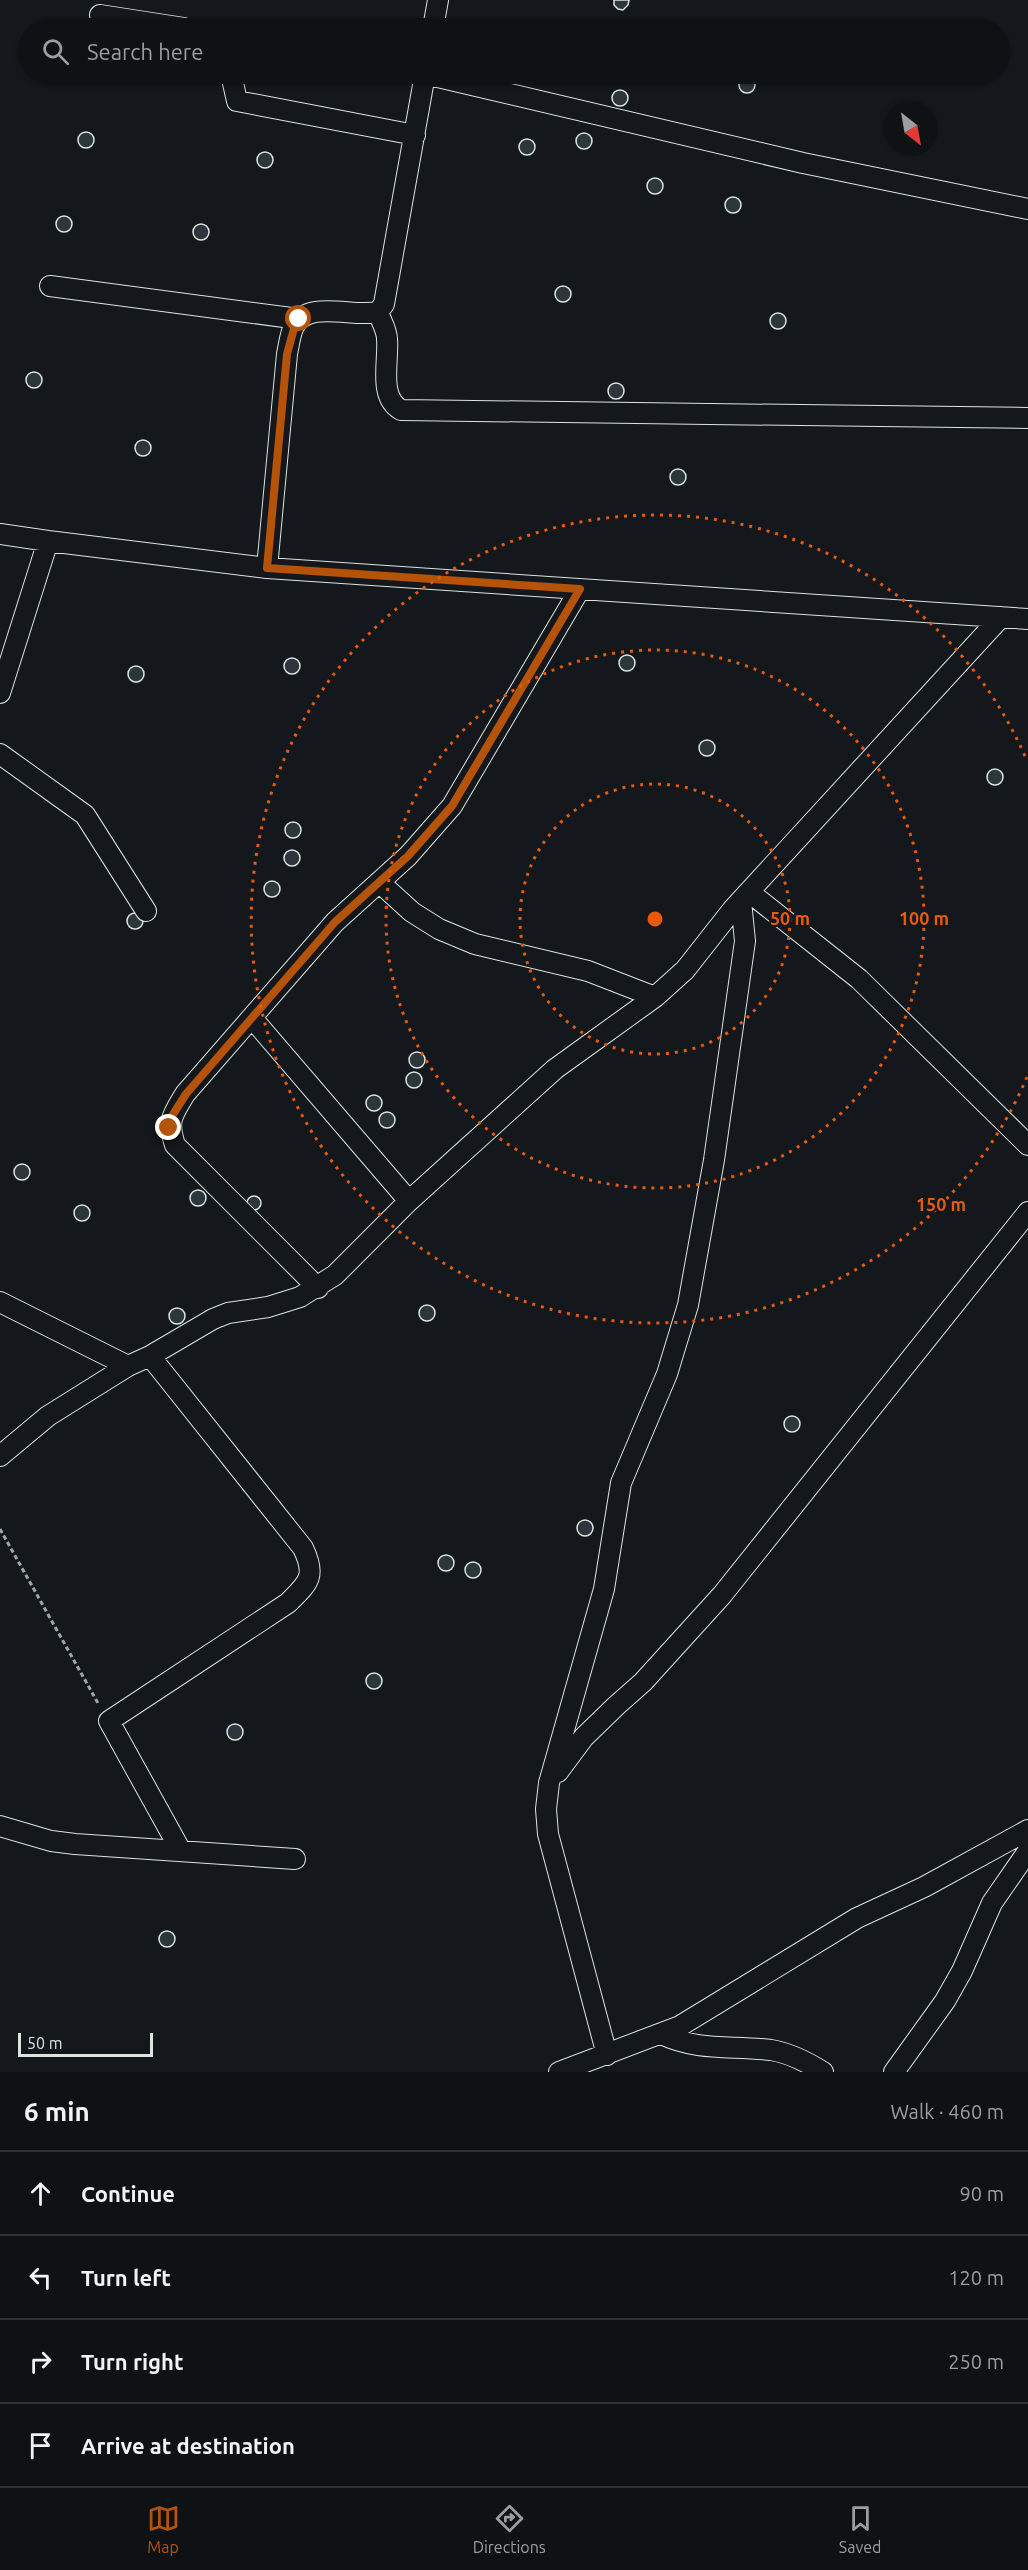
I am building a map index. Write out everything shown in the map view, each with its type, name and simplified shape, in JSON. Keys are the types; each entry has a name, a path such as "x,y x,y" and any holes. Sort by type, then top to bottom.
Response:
{"street":[{"path":"435,18 438,0"},
{"path":"100,15 119,18"},
{"path":"233,84 237,101 415,135"},
{"path":"267,568 287,354 295,325 299,319 315,311 366,315 378,312 384,304 423,84"},
{"path":"467,84 803,163 1028,209"},
{"path":"50,286 299,319"},
{"path":"378,312 387,336 389,397 394,406 401,410 1028,418"},
{"path":"0,534 267,568 1028,619"},
{"path":"0,693 22,630 48,541"},
{"path":"318,1288 175,1145 169,1128 172,1116 186,1094 335,922 408,856 452,806 580,589"},
{"path":"0,1455 48,1416 128,1366 150,1356 213,1318 279,1304 300,1297 318,1288 335,1275 409,1201 555,1069 655,997 685,970 745,896 1000,617"},
{"path":"0,754 85,815 146,911"},
{"path":"379,882 412,912 439,929 475,944 588,971 655,997"},
{"path":"745,896 859,979 1028,1145"},
{"path":"607,2055 548,1834 546,1809 549,1783 604,1589 621,1483 667,1374 688,1305 714,1160 745,941 745,896"},
{"path":"252,1018 409,1201"},
{"path":"549,1783 585,1737 644,1682 722,1595 1028,1212"},
{"path":"0,1302 128,1366"},
{"path":"150,1356 303,1548 311,1572 307,1584 288,1603 108,1721 181,1851"},
{"path":"0,1826 51,1841 295,1859"},
{"path":"559,2072 680,2026 857,1918 924,1887 1028,1830"},
{"path":"894,2072 945,2001 962,1971 992,1903 1028,1851"},
{"path":"661,2034 681,2043 702,2047 772,2050 791,2055 823,2072"}],"path":[{"path":"0,1529 108,1721"}],"building":[{"path":"614,0 629,0 623,10 614,5"},
{"path":"739,84 755,84 754,88 747,93 739,85"},
{"path":"620,90 628,98 620,106 612,98"},
{"path":"86,132 94,140 86,148 78,140"},
{"path":"584,133 592,141 584,149 576,141"},
{"path":"527,139 535,147 527,155 519,147"},
{"path":"265,152 273,160 265,168 257,160"},
{"path":"655,178 663,186 655,194 647,186"},
{"path":"733,197 741,205 733,213 725,205"},
{"path":"64,216 72,224 64,232 56,224"},
{"path":"201,224 209,232 201,240 193,232"},
{"path":"563,286 571,294 563,302 555,294"},
{"path":"778,313 786,321 778,329 770,321"},
{"path":"34,372 42,380 34,388 26,380"},
{"path":"616,383 624,391 616,399 608,391"},
{"path":"143,440 151,448 143,456 135,448"},
{"path":"678,469 686,477 678,485 670,477"},
{"path":"627,655 635,663 627,671 619,663"},
{"path":"292,658 300,666 292,674 284,666"},
{"path":"136,666 144,674 136,682 128,674"},
{"path":"707,740 715,748 707,756 699,748"},
{"path":"995,769 1003,777 995,785 987,777"},
{"path":"293,822 301,830 293,838 285,830"},
{"path":"292,850 300,858 292,866 284,858"},
{"path":"272,881 280,889 272,897 264,889"},
{"path":"135,913 143,921 135,929 127,921"},
{"path":"417,1052 425,1060 417,1068 409,1060"},
{"path":"414,1072 422,1080 414,1088 406,1080"},
{"path":"374,1095 382,1103 374,1111 366,1103"},
{"path":"387,1112 395,1120 387,1128 379,1120"},
{"path":"22,1164 30,1172 22,1180 14,1172"},
{"path":"198,1190 206,1198 198,1206 190,1198"},
{"path":"251,1196 257,1196 261,1203 257,1210 251,1210 247,1206 247,1200"},
{"path":"82,1205 90,1213 82,1221 74,1213"},
{"path":"427,1305 435,1313 427,1321 419,1313"},
{"path":"177,1308 185,1316 177,1324 169,1316"},
{"path":"792,1416 800,1424 792,1432 784,1424"},
{"path":"585,1520 593,1528 585,1536 577,1528"},
{"path":"446,1555 454,1563 446,1571 438,1563"},
{"path":"473,1562 481,1570 473,1578 465,1570"},
{"path":"374,1673 382,1681 374,1689 366,1681"},
{"path":"235,1724 243,1732 235,1740 227,1732"},
{"path":"167,1931 175,1939 167,1947 159,1939"}],"route":[{"path":"169,1128 172,1116 186,1094 335,922 408,856 452,806 466,786 580,589 267,568 287,354 295,325 299,319"}]}
